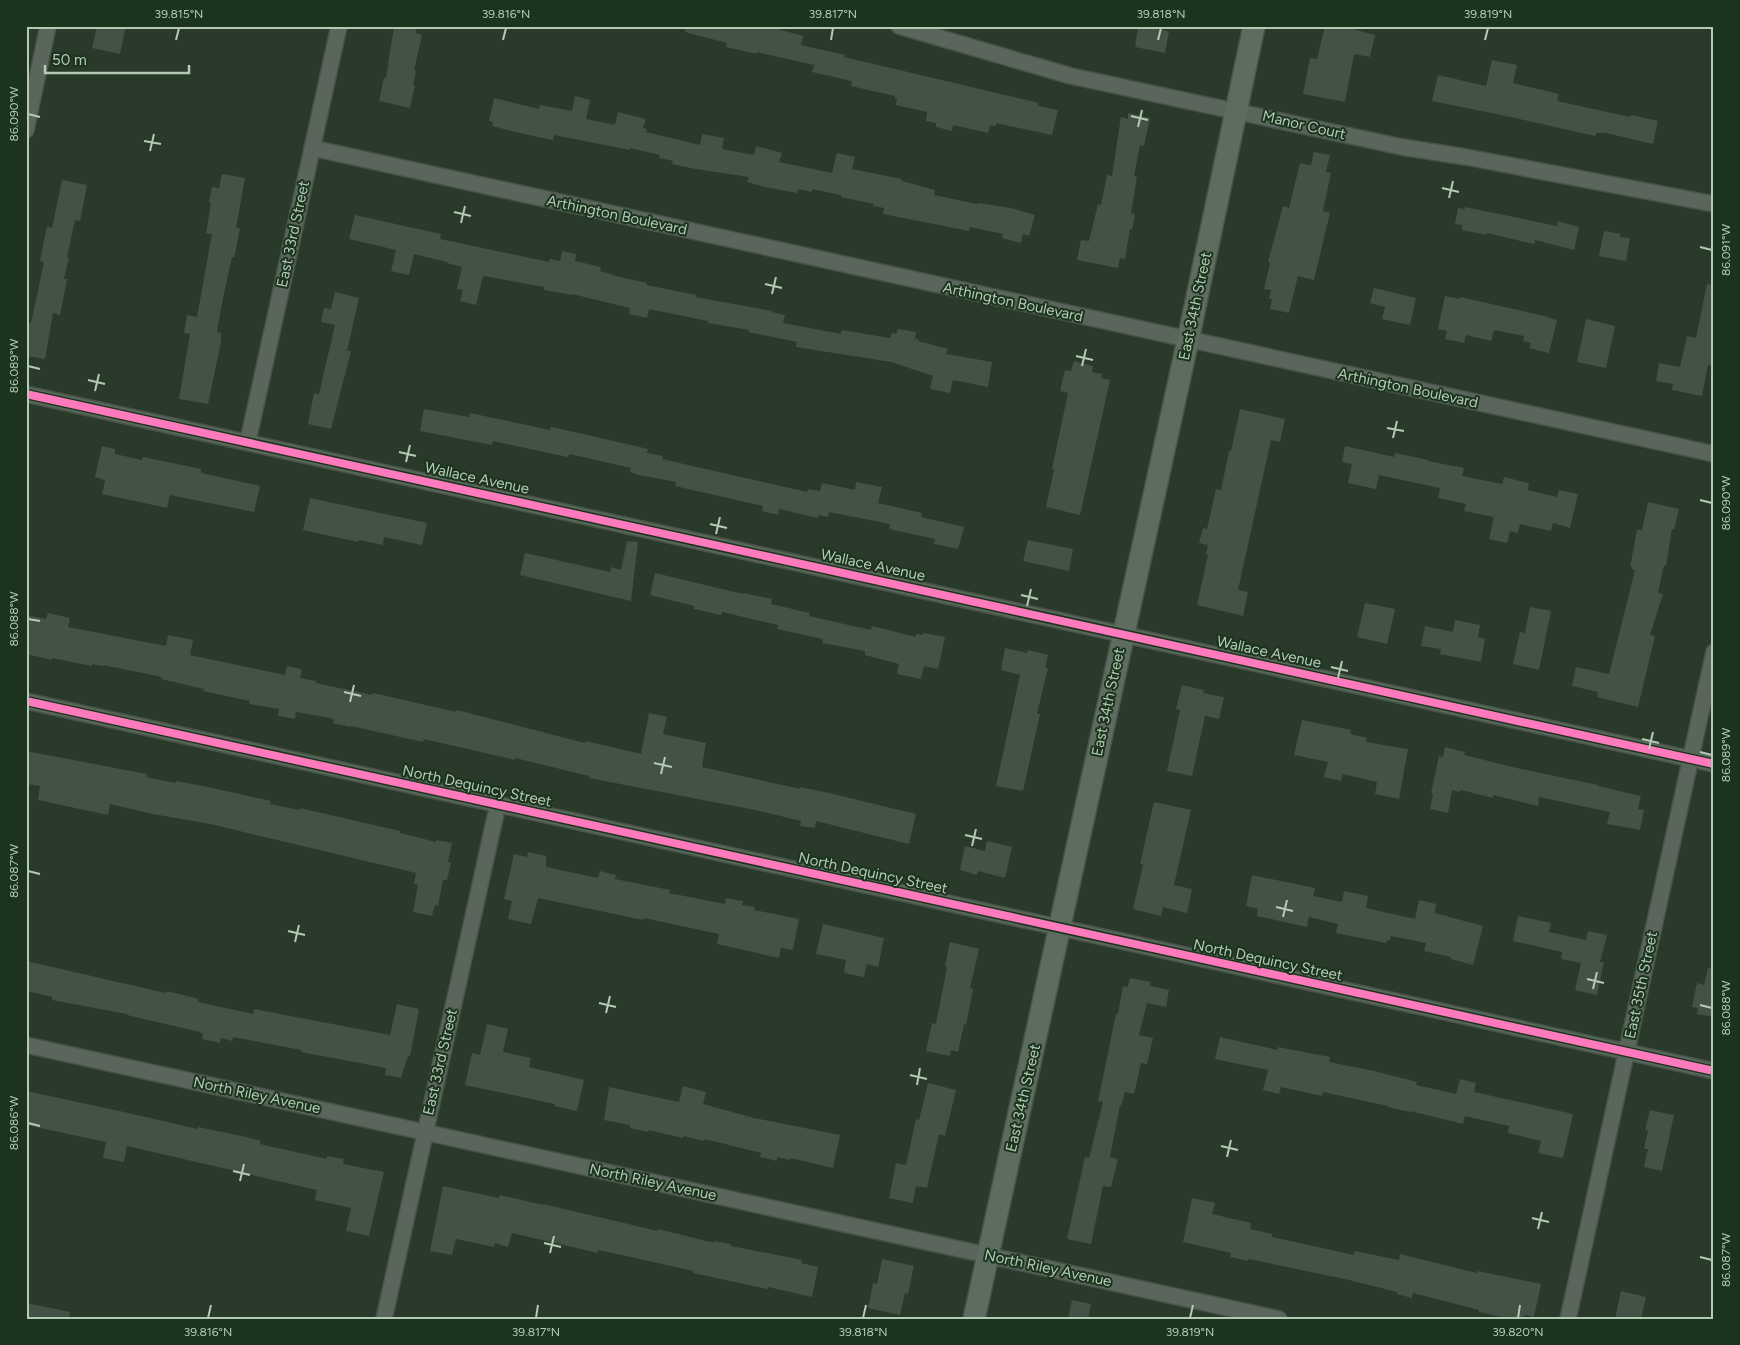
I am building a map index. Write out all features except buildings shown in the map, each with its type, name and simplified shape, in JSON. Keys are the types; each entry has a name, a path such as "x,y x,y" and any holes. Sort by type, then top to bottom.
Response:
{"main road":[{"name":"East 34th Street","path":"974,1319 1188,340 1254,26"}],"street":[{"path":"26,130 48,26"},
{"name":"East 33rd Street","path":"248,441 339,26"},
{"name":"Manor Court","path":"899,26 1071,76 1402,147 1714,204"},
{"name":"Arthington Boulevard","path":"312,148 1714,454"},
{"name":"Wallace Avenue","path":"26,394 248,441 1714,764"},
{"name":"East 35th Street","path":"1568,1319 1714,652"},
{"name":"North Dequincy Street","path":"26,700 1060,929 1714,1071"},
{"name":"East 33rd Street","path":"384,1319 498,804"},
{"name":"North Riley Avenue","path":"26,1045 1279,1319"}],"cycle path":[{"path":"26,394 1714,764"},
{"path":"26,701 1714,1071"}]}
